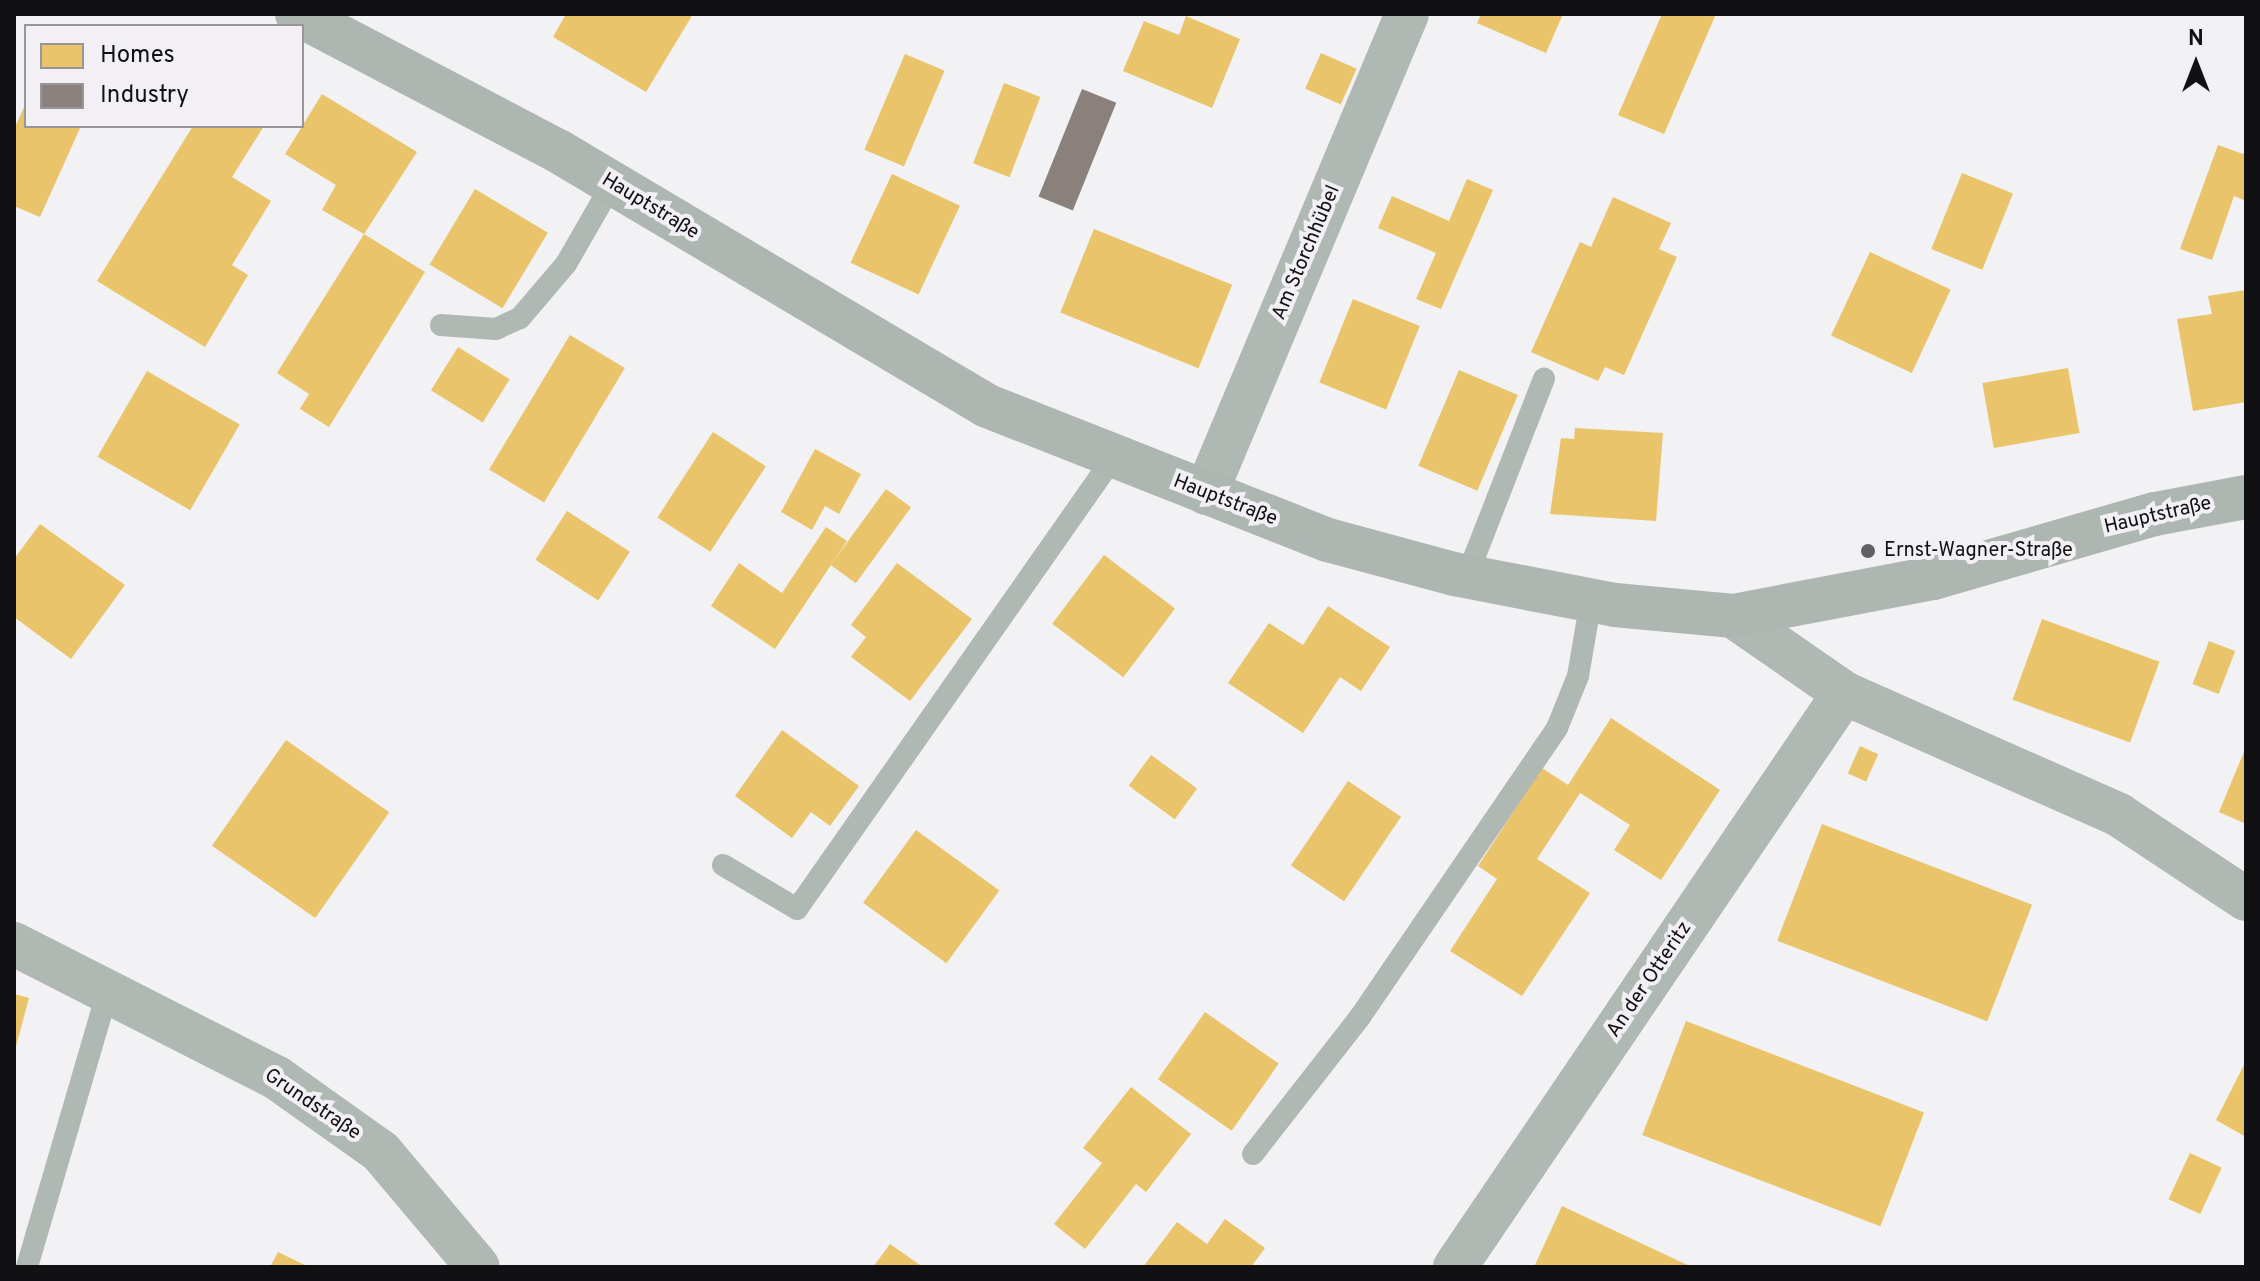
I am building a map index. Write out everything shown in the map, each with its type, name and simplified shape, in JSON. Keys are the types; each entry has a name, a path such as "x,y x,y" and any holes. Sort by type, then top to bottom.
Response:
{"street":[{"name":"Hauptstraße","path":"297,14 612,184 972,398 1113,458 1328,540 1467,576 1591,600 1733,616 1933,578 2155,514 2246,497"},
{"name":"Am Storchhübel","path":"1206,493 1407,14"},
{"path":"1733,616 1844,693 2119,815 2246,899"},
{"name":"An der Otteritz","path":"1455,1267 1844,693"},
{"name":"Grundstraße","path":"14,944 277,1078 381,1152 478,1267"}],"lane":[{"path":"441,325 496,329 520,318 566,264 612,184"},
{"path":"1467,576 1544,378"},
{"path":"723,865 797,909 1113,458"},
{"path":"1253,1154 1360,1017 1557,728 1578,676 1591,600"},
{"path":"27,1267 107,993"}],"building: Homes":[{"path":"566,14 693,14 646,92 553,37"},
{"path":"1481,14 1563,14 1546,53 1477,23"},
{"path":"1662,14 1716,14 1664,134 1618,115"},
{"path":"1186,16 1240,39 1212,108 1123,71 1144,21 1179,35"},
{"path":"1321,53 1357,69 1341,104 1305,89"},
{"path":"905,54 945,71 904,167 864,150"},
{"path":"1004,83 1040,97 1010,177 973,163"},
{"path":"322,94 417,152 364,234 322,210 336,185 285,154 304,128"},
{"path":"24,107 24,128 80,128 40,217 14,206 14,129"},
{"path":"192,128 263,128 232,177 271,201 232,265 248,275 205,347 97,281"},
{"path":"2218,145 2243,154 2246,148 2246,201 2234,196 2212,260 2180,249"},
{"path":"1962,173 2013,194 1982,270 1931,249"},
{"path":"892,174 960,206 919,295 851,263"},
{"path":"1467,179 1493,190 1441,309 1416,299 1436,253 1378,228 1392,196 1449,221"},
{"path":"475,189 548,233 503,308 430,264"},
{"path":"1613,197 1671,223 1659,249 1677,257 1624,375 1605,367 1598,381 1531,352 1580,242 1591,247"},
{"path":"1094,229 1232,285 1198,368 1060,312"},
{"path":"364,234 425,272 329,427 300,409 309,394 277,373"},
{"path":"1870,252 1951,290 1912,373 1831,335"},
{"path":"2246,290 2246,402 2193,411 2177,319 2212,314 2208,296"},
{"path":"1353,299 1420,326 1386,409 1319,382"},
{"path":"570,335 625,368 544,503 489,470"},
{"path":"458,347 510,379 483,423 431,390"},
{"path":"2068,368 2079,433 1994,448 1982,383"},
{"path":"1459,370 1518,395 1477,491 1418,466"},
{"path":"147,371 240,424 190,510 98,457"},
{"path":"1575,428 1663,433 1656,521 1550,514 1561,438 1574,439"},
{"path":"713,432 766,466 710,552 657,518"},
{"path":"815,449 861,474 839,514 825,506 812,530 781,512"},
{"path":"886,489 911,507 856,583 831,565"},
{"path":"567,511 630,552 598,600 535,560"},
{"path":"40,524 125,585 71,659 14,617 14,559"},
{"path":"826,527 847,541 775,649 711,606 739,563 782,593"},
{"path":"1104,555 1175,609 1123,677 1052,624"},
{"path":"897,563 972,619 910,701 851,657 866,637 851,625"},
{"path":"1328,606 1390,647 1361,691 1340,677 1303,733 1228,683 1269,623 1303,645"},
{"path":"2042,619 2159,662 2130,743 2013,700"},
{"path":"2209,641 2235,651 2219,694 2193,684"},
{"path":"1611,718 1720,790 1661,880 1614,850 1630,825 1580,793 1537,859 1590,893 1522,996 1450,951 1497,879 1478,866 1542,768 1568,785"},
{"path":"782,730 859,786 830,826 811,812 792,838 735,796"},
{"path":"286,740 389,812 315,918 212,846"},
{"path":"1860,746 1878,754 1866,782 1848,773"},
{"path":"2246,747 2246,824 2219,812"},
{"path":"1151,755 1197,789 1175,819 1129,786"},
{"path":"1348,781 1401,817 1344,901 1291,866"},
{"path":"1822,824 2032,905 1987,1021 1777,941"},
{"path":"916,830 999,891 946,963 863,903"},
{"path":"14,994 29,998 15,1050 14,1050"},
{"path":"1205,1012 1279,1064 1232,1131 1158,1079"},
{"path":"1686,1021 1924,1112 1880,1226 1642,1135"},
{"path":"2246,1061 2246,1137 2216,1120"},
{"path":"1131,1087 1191,1134 1146,1192 1136,1184 1085,1249 1054,1224 1102,1163 1083,1148"},
{"path":"2190,1153 2222,1168 2200,1214 2168,1199"},
{"path":"1562,1206 1679,1261 1692,1267 1534,1267"},
{"path":"1225,1219 1265,1248 1251,1267 1143,1267 1177,1222 1207,1244"},
{"path":"890,1244 923,1267 873,1267"},
{"path":"278,1252 309,1267 270,1267"}],"building: Industry":[{"path":"1082,89 1116,103 1073,210 1039,197"}],"place":[{"name":"Ernst-Wagner-Straße","path":"1868,551"}]}
